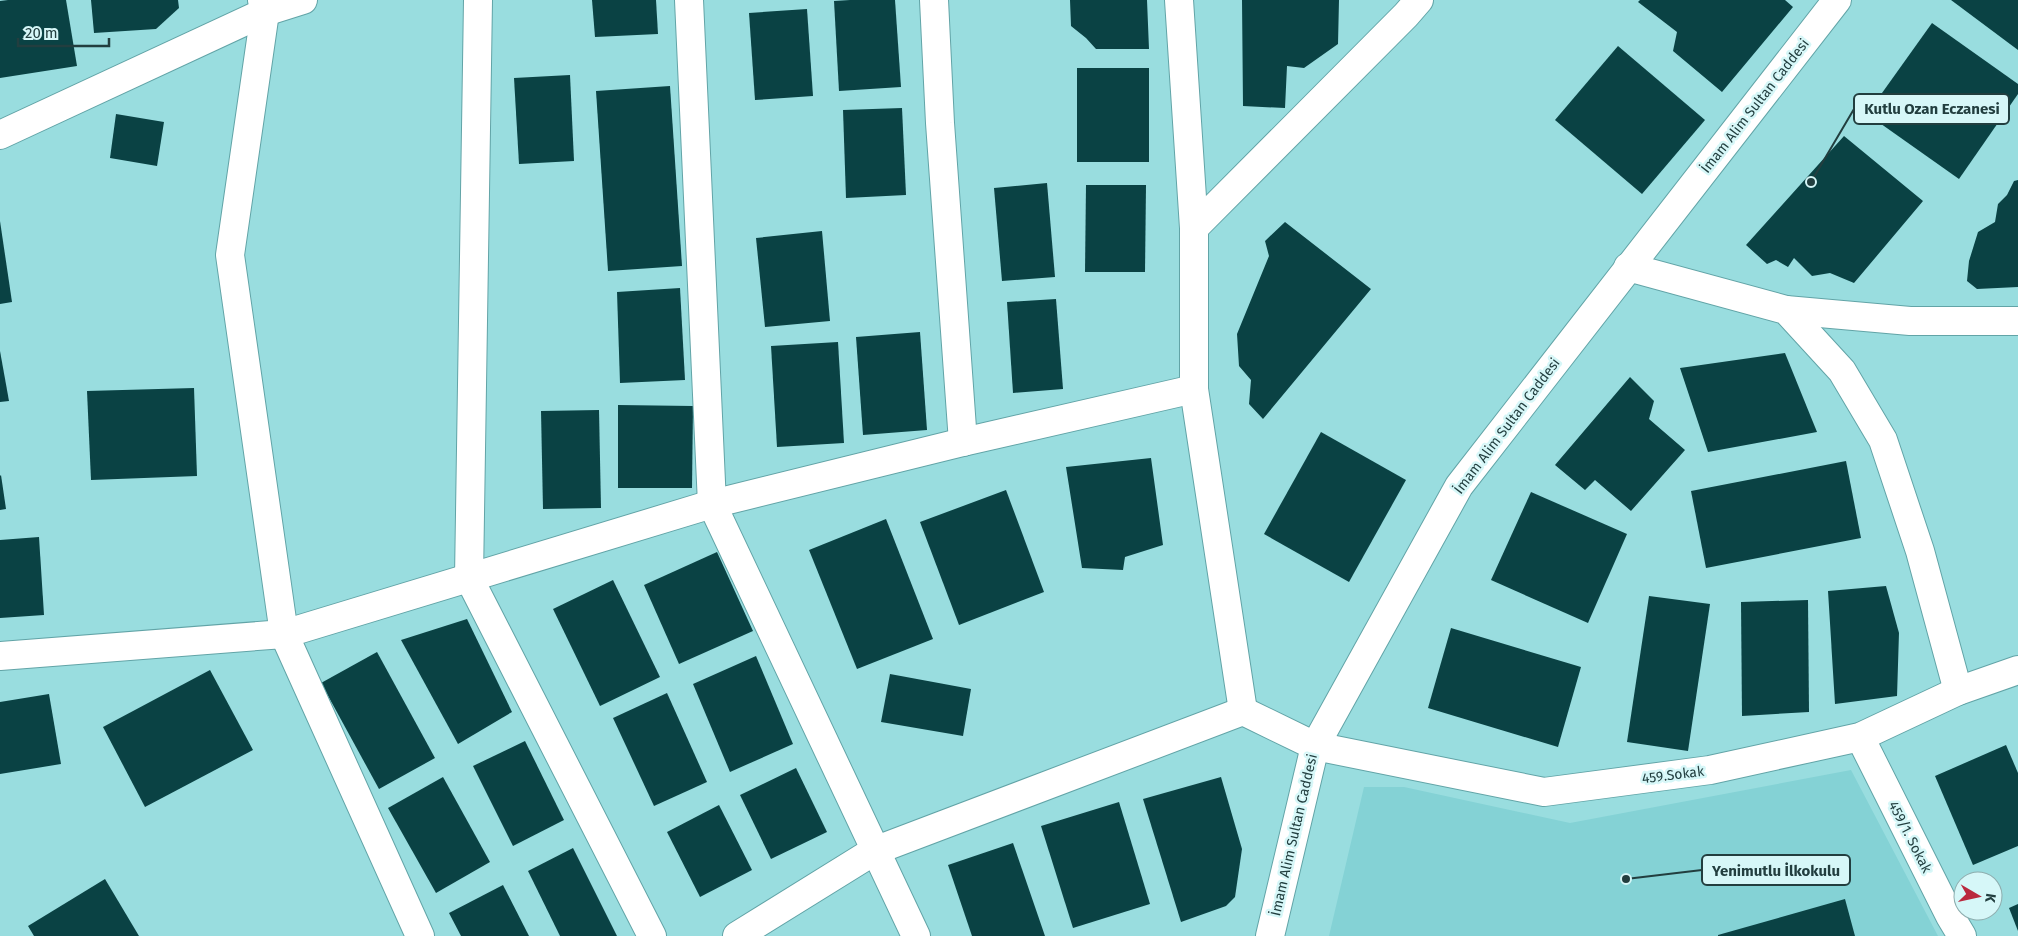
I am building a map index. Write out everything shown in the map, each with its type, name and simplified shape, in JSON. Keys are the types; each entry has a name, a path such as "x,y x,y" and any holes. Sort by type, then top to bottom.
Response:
{"street":[{"path":"0,135 263,6 303,0"},
{"path":"478,0 469,578 652,936"},
{"path":"689,0 712,504 916,936"},
{"path":"934,0 940,123 963,442"},
{"path":"737,936 874,850 1243,711 1194,390 1194,228 1179,0"},
{"path":"1194,228 1419,0"},
{"name":"İmam Alim Sultan Caddesi","path":"1270,936 1315,746 1460,486 1837,0"},
{"path":"263,6 230,255 284,634 420,936"},
{"path":"1628,267 1786,310 1910,321 2018,320"},
{"path":"1786,310 1842,371 1883,440 1920,551 1958,691"},
{"path":"0,656 284,634 712,504 963,442 1194,390"},
{"name":"459.Sokak","path":"1243,711 1315,746 1544,792 1710,770 1860,737 1958,691 2018,670"},
{"name":"459/1. Sokak","path":"1860,737 1950,916 1962,936"}],"shaded area":[{"path":"1851,770 1938,936 1329,936 1364,787 1404,787 1570,823"}],"building":[{"path":"66,0 77,66 0,78 0,1"},
{"path":"91,0 178,0 179,8 156,29 94,33"},
{"path":"592,0 656,0 658,34 595,37"},
{"path":"895,0 901,87 839,91 834,1"},
{"path":"1070,0 1147,0 1149,49 1096,49 1071,26"},
{"path":"1242,0 1339,0 1338,44 1304,68 1287,66 1285,108 1243,106"},
{"path":"1640,0 1785,0 1793,7 1722,92 1673,51 1677,32 1638,2"},
{"path":"1951,0 2018,0 2018,50"},
{"path":"807,9 813,96 755,100 749,13"},
{"path":"1932,23 2018,84 2018,94 1959,179 1867,114"},
{"path":"1618,46 1705,120 1642,194 1555,120"},
{"path":"1077,68 1149,68 1149,162 1077,162"},
{"path":"570,75 574,161 519,164 514,78"},
{"path":"670,86 682,266 608,271 596,91"},
{"path":"902,108 906,195 846,198 843,110"},
{"path":"116,114 164,122 157,166 110,158"},
{"path":"1844,136 1923,201 1854,283 1830,273 1812,276 1794,258 1788,267 1776,260 1767,264 1746,245"},
{"path":"2018,180 2018,287 1977,289 1967,281 1969,261 1978,232 1995,222 1998,204 2007,195 2014,181"},
{"path":"1047,183 1055,277 1002,281 994,188"},
{"path":"1086,185 1146,185 1145,272 1085,272"},
{"path":"0,221 12,302 0,304"},
{"path":"1285,222 1371,289 1263,419 1249,404 1251,380 1239,366 1237,334 1269,256 1265,241"},
{"path":"822,231 830,321 765,327 756,238"},
{"path":"680,288 685,380 620,383 617,292"},
{"path":"1056,299 1063,389 1013,393 1007,302"},
{"path":"920,332 927,430 863,435 856,337"},
{"path":"838,342 844,443 777,447 771,346"},
{"path":"0,351 9,401 0,402"},
{"path":"1785,353 1817,432 1708,452 1680,368"},
{"path":"1630,377 1654,401 1649,419 1685,450 1631,511 1595,480 1585,490 1555,465"},
{"path":"194,388 197,476 91,480 87,391"},
{"path":"618,405 693,406 692,488 618,488"},
{"path":"599,410 601,508 543,509 541,411"},
{"path":"1321,432 1406,480 1349,582 1264,534"},
{"path":"1151,458 1163,545 1125,557 1123,570 1082,568 1066,467"},
{"path":"1846,461 1861,538 1706,568 1691,491"},
{"path":"0,476 6,509 0,510"},
{"path":"1006,490 1044,592 959,625 920,522"},
{"path":"1531,492 1627,534 1588,623 1491,580"},
{"path":"886,519 933,639 857,669 809,550"},
{"path":"39,537 44,615 0,618 0,540"},
{"path":"717,552 753,631 679,664 644,585"},
{"path":"613,580 660,677 600,706 553,609"},
{"path":"1886,586 1899,633 1897,696 1835,704 1828,591"},
{"path":"1649,596 1710,604 1688,751 1627,742"},
{"path":"1808,600 1809,712 1742,716 1741,602"},
{"path":"467,619 512,712 458,744 401,640"},
{"path":"1451,628 1581,667 1558,747 1428,708"},
{"path":"377,652 435,758 379,789 321,683"},
{"path":"756,656 793,744 730,772 693,684"},
{"path":"210,670 253,750 145,807 103,727"},
{"path":"890,674 971,689 963,736 881,722"},
{"path":"667,693 707,782 654,806 613,718"},
{"path":"49,694 61,764 0,774 0,702"},
{"path":"525,741 564,820 513,846 473,766"},
{"path":"2006,745 2018,773 2018,846 1973,865 1935,776"},
{"path":"796,768 827,832 771,859 740,795"},
{"path":"443,777 490,862 436,893 388,808"},
{"path":"1221,777 1242,849 1235,897 1226,906 1181,922 1143,799"},
{"path":"1119,802 1150,904 1073,928 1041,826"},
{"path":"719,805 752,870 700,897 667,832"},
{"path":"1013,843 1045,936 972,936 948,865"},
{"path":"573,848 617,936 560,936 528,871"},
{"path":"105,879 139,936 34,936 28,926"},
{"path":"503,885 529,936 461,936 449,913"},
{"path":"1845,899 1855,936 1718,936 1718,935"},
{"path":"2018,904 2018,931 2009,908"}],"place":[{"name":"Kutlu Ozan Eczanesi","path":"1811,182"},
{"name":"Yenimutlu İlkokulu","path":"1626,879"}]}
